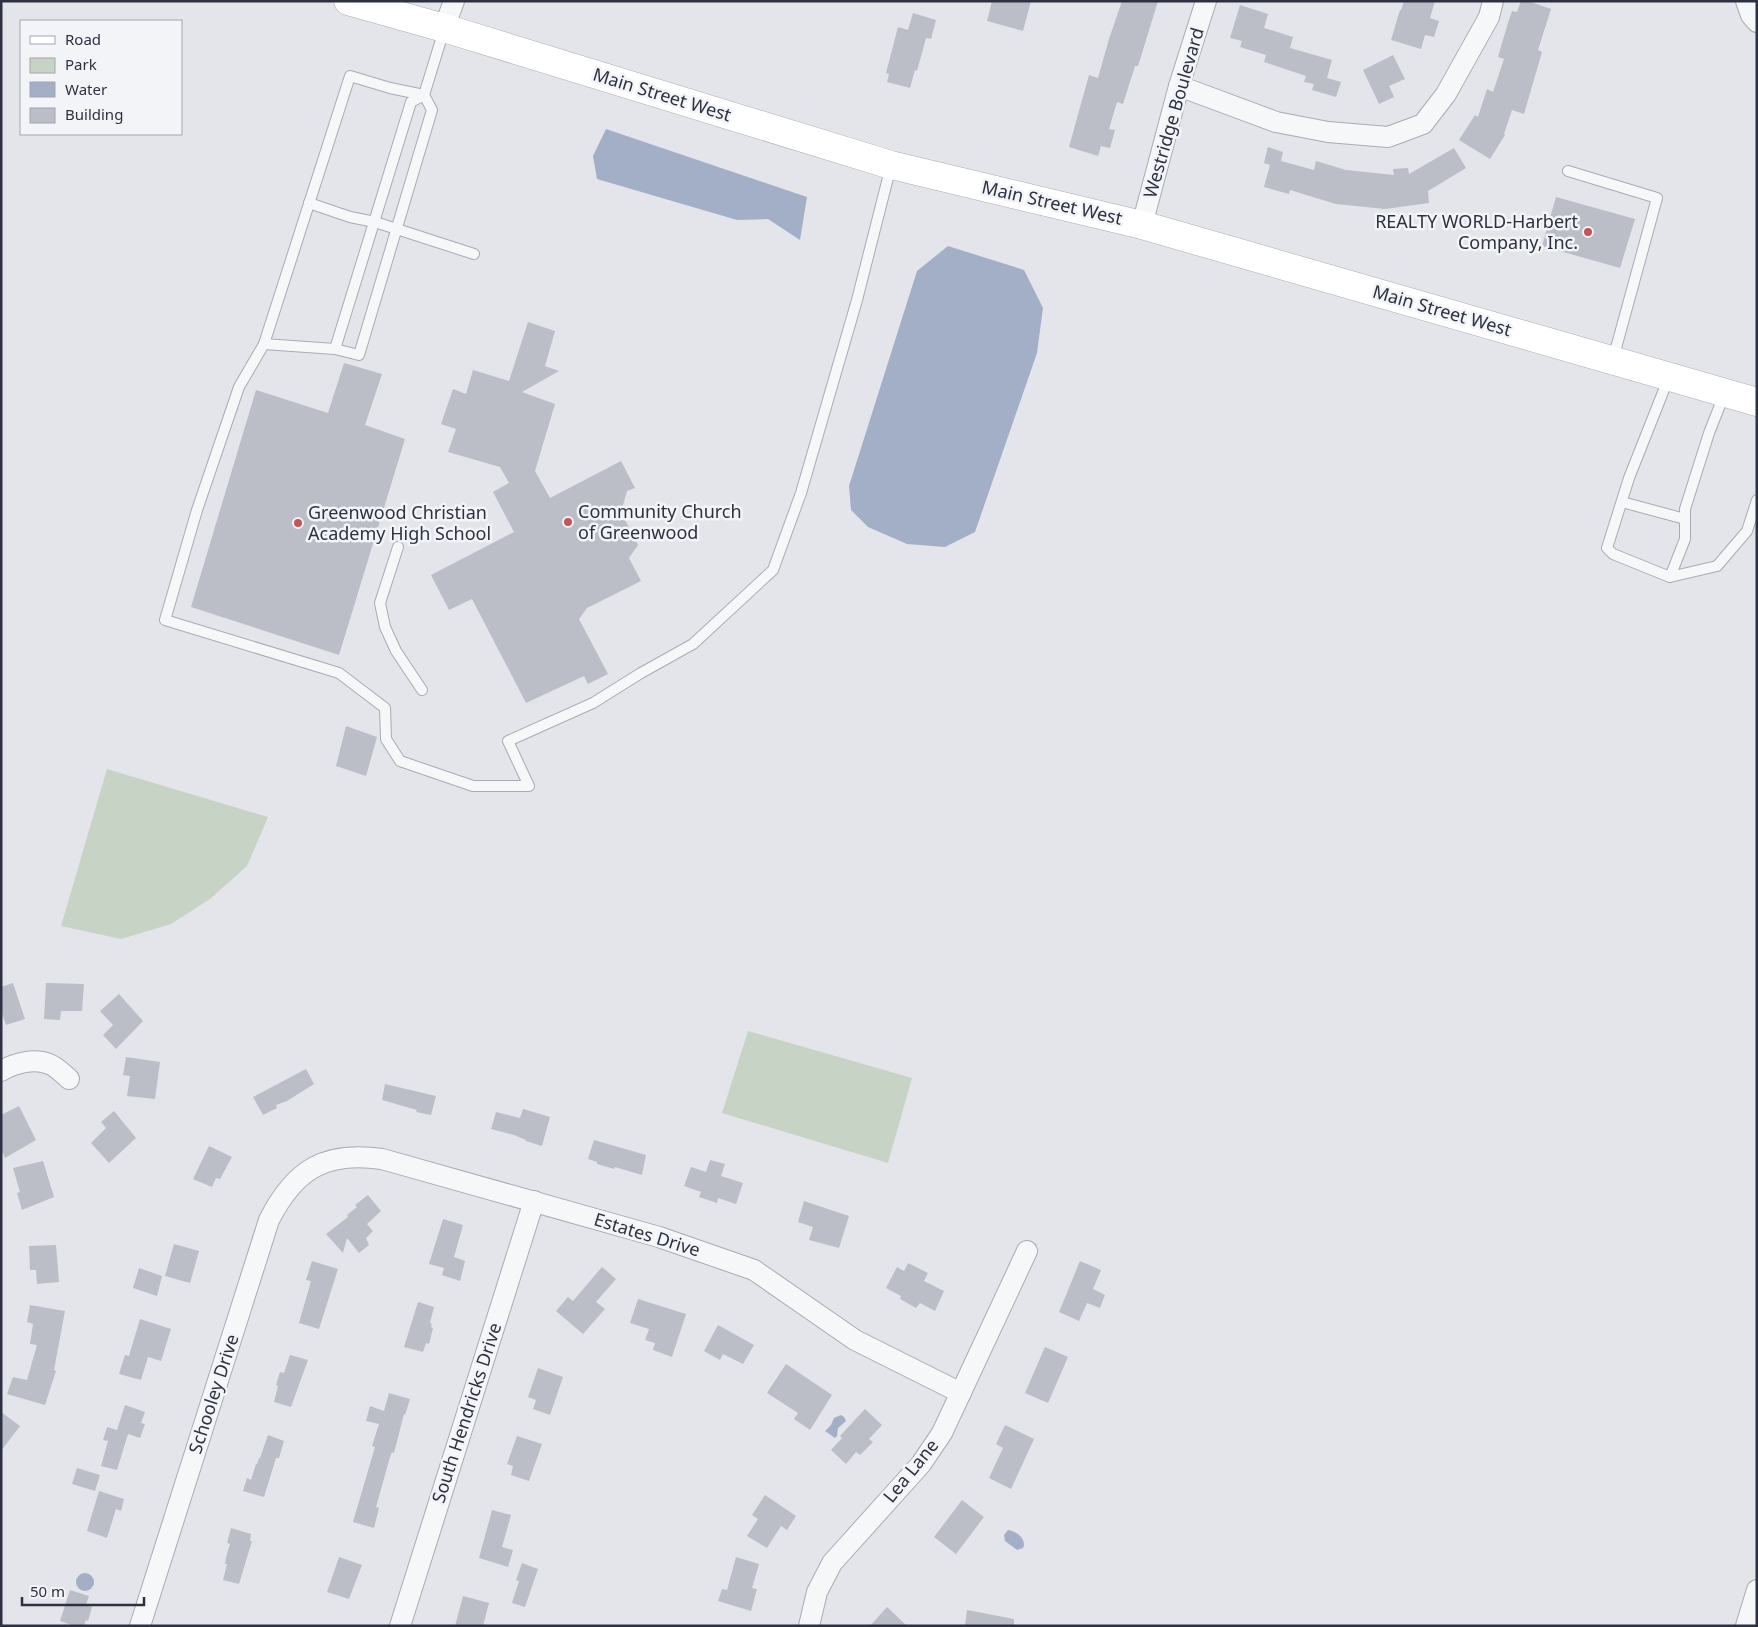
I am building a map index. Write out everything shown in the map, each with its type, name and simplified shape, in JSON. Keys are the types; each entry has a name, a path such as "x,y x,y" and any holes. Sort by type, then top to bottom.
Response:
{"main road":[{"name":"Main Street West","path":"348,1 444,28 891,165 1142,225 1757,402"}],"street":[{"path":"444,28 454,1"},
{"name":"Westridge Boulevard","path":"1142,225 1179,86 1206,1"},
{"path":"1179,86 1276,122 1328,132 1388,137 1423,124 1440,101 1489,17 1493,1"},
{"path":"1746,1 1751,15 1757,22"},
{"path":"1,1071 21,1063 42,1063 50,1064 69,1079"},
{"name":"Estates Drive","path":"306,1172 327,1161 344,1157 362,1156 382,1159 659,1237 754,1270 856,1340 961,1393"},
{"name":"Schooley Drive","path":"140,1626 267,1226 277,1204 288,1189 306,1172"},
{"name":"South Hendricks Drive","path":"400,1626 534,1201"},
{"name":"Lea Lane","path":"809,1626 817,1592 832,1563 921,1464 942,1433 1027,1251"},
{"path":"1746,1626 1757,1590"}],"lane":[{"path":"264,344 334,349 359,355 432,110 424,95 444,28"},
{"path":"424,95 390,88 350,76 264,344 239,387 197,510 165,620 339,672 385,708 386,738 400,760 473,786 529,786 508,741 594,703 641,673 693,644 773,570 801,493 857,300 891,165"},
{"path":"334,349 411,102 424,95"},
{"path":"1568,172 1657,198 1613,360"},
{"path":"309,203 350,218 374,222 474,254"},
{"path":"1670,376 1629,478 1608,548 1613,554 1670,576 1717,566 1747,531 1757,500"},
{"path":"1670,576 1685,539 1685,509 1709,433 1726,392"},
{"path":"1622,502 1685,519"},
{"path":"398,547 380,603 385,627 396,650 422,690"}],"green space":[{"path":"107,769 268,817 247,866 210,899 171,924 121,939 61,926"},
{"path":"748,1031 912,1078 888,1163 722,1113"}],"water":[{"path":"606,129 807,197 800,240 768,219 737,220 597,179 593,156"},
{"path":"948,246 1024,270 1043,308 1037,353 975,532 945,547 907,544 868,527 851,510 849,486 917,271"},
{"path":"841,1415 846,1421 838,1428 835,1438 825,1431 831,1425 834,1418"},
{"path":"1008,1530 1020,1536 1024,1542 1023,1548 1017,1550 1005,1541 1004,1535"},
{"path":"85,1573 93,1578 94,1582 89,1590 85,1591 77,1586 76,1582 81,1574"}],"building":[{"path":"992,1 1031,1 1023,31 987,21"},
{"path":"1122,1 1158,1 1138,66 1135,66 1123,104 1117,102 1109,129 1115,130 1110,148 1101,146 1098,156 1069,147 1089,75 1098,78"},
{"path":"1404,1 1435,1 1430,18 1439,21 1434,37 1425,35 1421,49 1391,40"},
{"path":"1521,1 1528,1 1551,9 1538,50 1542,52 1524,114 1512,110 1505,135 1490,159 1459,140 1475,115 1478,117 1487,89 1493,92 1504,59 1498,57 1507,26 1512,11 1517,12"},
{"path":"1240,5 1268,14 1264,28 1293,37 1290,48 1332,60 1327,78 1341,82 1336,97 1312,90 1314,84 1304,82 1306,76 1264,62 1266,55 1240,47 1242,41 1230,38"},
{"path":"913,13 936,20 931,39 926,38 910,88 887,82 889,74 886,73 898,27 908,30"},
{"path":"1393,55 1405,79 1389,86 1394,97 1379,104 1363,70"},
{"path":"1268,147 1283,152 1281,161 1314,170 1316,161 1346,170 1394,175 1393,169 1408,168 1409,174 1454,148 1466,168 1428,191 1429,203 1385,209 1336,204 1290,190 1289,194 1264,187 1270,165 1264,163"},
{"name":"REALTY WORLD-Harbert Company, Inc.","path":"1556,197 1635,219 1620,268 1542,246"},
{"name":"Community Church of Greenwood","path":"528,322 555,331 545,366 559,371 522,392 555,404 535,471 550,498 621,461 635,488 627,491 621,512 638,545 629,558 641,581 587,608 579,619 608,674 588,684 584,676 526,703 472,599 449,610 431,575 514,532 493,492 509,483 500,467 448,452 456,429 441,424 453,389 466,394 473,370 509,381"},
{"name":"Greenwood Christian Academy High School","path":"344,363 382,374 365,425 405,439 339,655 191,607 256,390 328,413"},
{"path":"346,726 377,737 366,776 336,766"},
{"path":"13,983 25,1019 6,1025 1,1010 1,987"},
{"path":"46,983 84,984 82,1011 61,1011 60,1020 44,1019"},
{"path":"119,994 143,1021 116,1049 103,1035 113,1025 100,1011"},
{"path":"126,1057 160,1062 155,1099 127,1096 130,1076 123,1075"},
{"path":"306,1069 314,1084 287,1101 276,1105 277,1108 263,1115 253,1097"},
{"path":"385,1084 436,1096 431,1115 416,1112 417,1110 382,1100"},
{"path":"19,1106 36,1140 5,1158 1,1149 1,1115"},
{"path":"523,1109 550,1117 542,1146 514,1135 491,1129 496,1112 520,1118"},
{"path":"114,1111 136,1138 109,1163 91,1143 106,1128 101,1122"},
{"path":"594,1140 646,1155 642,1175 597,1164 597,1162 588,1159"},
{"path":"209,1146 232,1157 220,1179 216,1178 212,1187 193,1179"},
{"path":"710,1160 725,1164 721,1176 743,1183 736,1204 718,1198 717,1203 699,1197 701,1192 684,1186 691,1167 706,1172"},
{"path":"43,1161 54,1197 22,1210 17,1193 20,1192 13,1168"},
{"path":"368,1195 381,1211 367,1224 373,1231 366,1238 369,1245 359,1253 347,1238 343,1253 326,1234 348,1217 347,1215 357,1207 355,1205"},
{"path":"804,1201 849,1216 839,1248 809,1240 813,1227 798,1222"},
{"path":"443,1219 463,1225 454,1257 465,1261 460,1281 442,1275 444,1268 429,1264"},
{"path":"174,1244 199,1251 190,1283 165,1276"},
{"path":"56,1245 59,1282 37,1284 36,1270 30,1270 29,1246"},
{"path":"312,1261 338,1269 319,1329 299,1323 311,1281 306,1280"},
{"path":"1080,1261 1101,1270 1093,1289 1105,1295 1100,1308 1087,1303 1079,1321 1059,1312"},
{"path":"908,1263 928,1273 924,1281 944,1291 935,1311 920,1303 916,1308 900,1299 901,1296 886,1288 897,1267 904,1271"},
{"path":"602,1267 616,1279 596,1302 605,1309 583,1334 556,1311 568,1297 573,1301"},
{"path":"139,1268 162,1276 157,1296 133,1288"},
{"path":"638,1299 686,1314 672,1357 653,1350 655,1343 645,1340 649,1329 630,1323"},
{"path":"418,1302 434,1307 430,1323 433,1328 429,1344 426,1343 423,1352 404,1347"},
{"path":"30,1305 65,1311 54,1370 56,1371 45,1405 7,1394 13,1377 27,1380 37,1345 30,1344 33,1324 27,1322"},
{"path":"140,1319 171,1329 161,1361 148,1357 141,1380 119,1374 125,1355 129,1356"},
{"path":"718,1325 754,1345 743,1364 723,1354 720,1360 704,1351"},
{"path":"1045,1347 1068,1357 1048,1403 1025,1393"},
{"path":"290,1355 308,1360 291,1407 274,1402 280,1372 284,1373"},
{"path":"786,1364 832,1395 810,1430 794,1419 798,1413 767,1393"},
{"path":"538,1368 563,1377 550,1415 533,1409 536,1400 528,1397"},
{"path":"389,1393 410,1399 394,1453 392,1452 390,1457 376,1507 379,1508 374,1528 353,1522 375,1447 372,1446 379,1424 366,1421 370,1406 384,1411"},
{"path":"125,1405 145,1412 141,1423 145,1424 140,1438 128,1434 117,1470 101,1466 108,1441 103,1440 107,1427 117,1430"},
{"path":"865,1409 882,1425 869,1439 873,1442 860,1455 856,1452 846,1464 831,1450 842,1438 840,1436"},
{"path":"1,1412 20,1426 1,1451"},
{"path":"1005,1425 1034,1439 1011,1489 989,1478 1003,1448 996,1444"},
{"path":"268,1435 284,1441 279,1458 276,1458 264,1497 243,1491 247,1478 251,1480"},
{"path":"517,1436 542,1444 529,1481 511,1475 513,1466 507,1464"},
{"path":"77,1468 100,1475 95,1491 72,1484"},
{"path":"99,1491 124,1499 121,1511 116,1509 107,1538 87,1531"},
{"path":"765,1495 796,1516 787,1530 781,1526 767,1548 747,1536 758,1519 752,1515"},
{"path":"962,1500 984,1517 956,1554 934,1537"},
{"path":"492,1510 511,1515 502,1547 513,1550 508,1567 479,1558"},
{"path":"231,1528 251,1534 250,1541 252,1541 239,1584 223,1580 230,1544 227,1543"},
{"path":"339,1557 362,1565 349,1599 327,1592"},
{"path":"736,1557 759,1564 752,1588 757,1589 751,1611 718,1601 722,1589 727,1590"},
{"path":"522,1563 538,1569 525,1607 512,1603 519,1581 516,1580"},
{"path":"70,1590 89,1596 86,1605 92,1607 88,1621 86,1620 84,1626 74,1626 60,1621"},
{"path":"463,1596 489,1603 483,1626 455,1626"},
{"path":"887,1607 907,1626 870,1626"},
{"path":"967,1610 1014,1619 1014,1626 965,1626"}],"place":[{"name":"REALTY WORLD-Harbert Company, Inc.","path":"1588,232"},
{"name":"Community Church of Greenwood","path":"568,522"},
{"name":"Greenwood Christian Academy High School","path":"298,523"}]}
